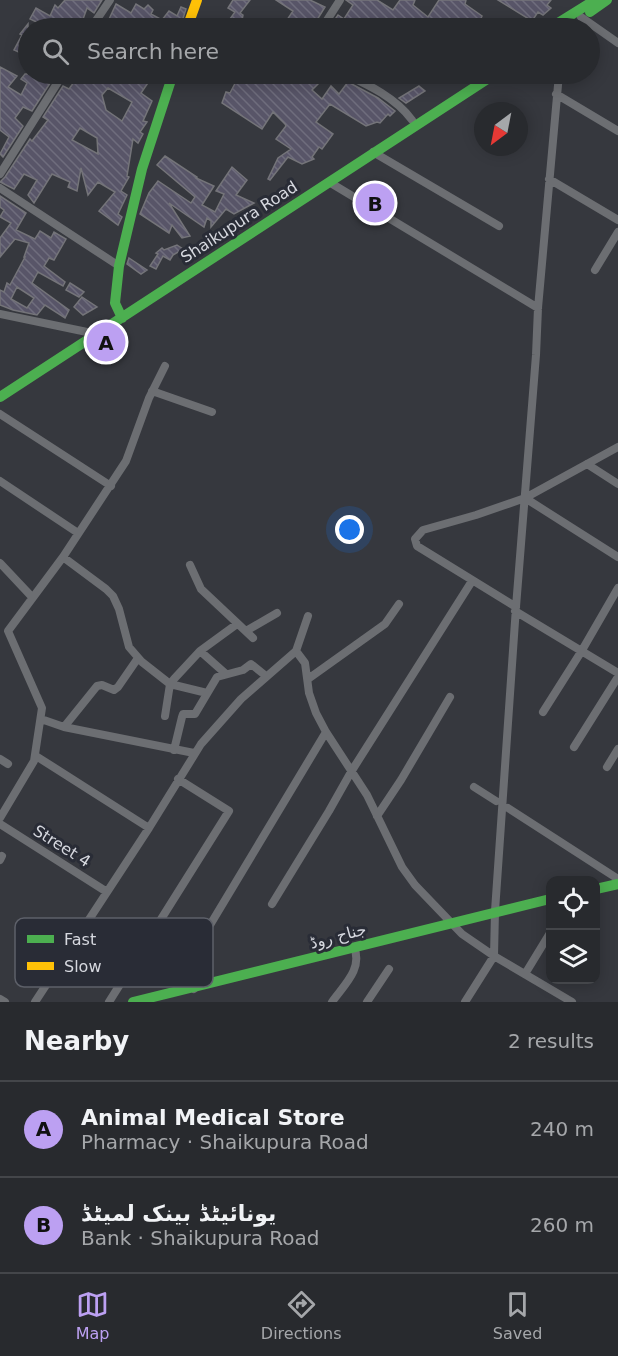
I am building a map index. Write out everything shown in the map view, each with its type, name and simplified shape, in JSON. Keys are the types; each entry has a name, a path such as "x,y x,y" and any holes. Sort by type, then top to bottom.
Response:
{"main road":[{"path":"191,18 197,0"},
{"path":"566,18 595,0"},
{"path":"580,17 608,0"},
{"path":"119,314 115,294 119,266 142,169 170,84"},
{"name":"Shaikupura Road","path":"0,397 119,314 467,84"},
{"name":"Shaikupura Road","path":"0,389 87,332 329,182 479,84"},
{"path":"600,888 618,884"},
{"name":"جناح روڈ","path":"213,983 546,899"},
{"name":"جناح روڈ","path":"133,1002 198,987"}],"street":[{"path":"98,18 110,0"},
{"path":"328,18 340,0"},
{"path":"600,31 618,43"},
{"path":"0,174 57,84"},
{"path":"363,84 392,100 405,110 412,120"},
{"path":"558,84 500,800 505,810 618,879"},
{"path":"556,94 618,131"},
{"path":"373,152 499,226"},
{"path":"549,178 618,220"},
{"path":"329,182 538,308"},
{"path":"0,188 119,266"},
{"path":"595,270 618,232"},
{"path":"0,314 87,332"},
{"path":"0,636 4,636 9,631 111,486 131,452 152,391 165,366"},
{"path":"152,391 212,412"},
{"path":"0,414 111,486"},
{"path":"574,747 618,675 417,546 415,539 423,530 525,498 618,447"},
{"path":"588,464 618,484"},
{"path":"0,481 78,533"},
{"path":"525,498 618,557"},
{"path":"63,557 112,596 119,609 129,647 138,658 170,684 207,693"},
{"path":"0,563 32,597"},
{"path":"190,565 201,589 253,638"},
{"path":"272,904 351,772 471,581"},
{"path":"543,712 618,588"},
{"path":"308,679 385,624 399,604"},
{"path":"246,631 277,613"},
{"path":"90,918 149,828 194,753 215,727 266,676 296,651 308,616"},
{"path":"165,716 170,684 200,651 237,624"},
{"path":"0,818 36,756 42,704 9,631"},
{"path":"200,651 226,674"},
{"path":"296,651 305,663 312,704 326,732 377,816 402,867 414,885 462,934 494,956 572,1002"},
{"path":"64,727 97,686 102,685 114,690 118,687 138,658"},
{"path":"174,750 183,714 195,714 217,677 243,670 251,664 266,676"},
{"path":"377,816 402,780 450,698"},
{"path":"41,719 64,727 194,753"},
{"path":"213,920 326,732"},
{"path":"607,767 618,749"},
{"path":"36,756 149,828"},
{"path":"0,759 8,764"},
{"path":"162,918 229,811 178,779"},
{"path":"474,787 500,800"},
{"path":"465,1002 494,956 495,911 505,810"},
{"name":"Street 4","path":"0,824 107,892"},
{"path":"525,974 546,940"},
{"path":"332,1002 357,967 358,956 354,947"},
{"path":"368,1002 389,969"},
{"path":"35,1002 45,987"},
{"path":"109,1002 118,987"},
{"path":"0,999 5,1002"}],"building":[{"path":"65,0 102,0 94,13 87,8 83,18 31,18 36,8 50,16 55,5 58,8"},
{"path":"233,0 250,0 240,13 243,15 242,18 231,18 235,12 228,8"},
{"path":"276,0 310,0 325,7 318,18 288,18 293,11"},
{"path":"346,0 377,0 393,10 400,0 415,0 413,5 428,17 439,0 466,0 465,4 482,16 481,18 345,18 353,5"},
{"path":"498,0 551,0 547,5 551,8 543,15 538,12 534,18 527,18"},
{"path":"116,4 131,13 136,4 144,9 148,5 153,10 151,14 158,18 110,18"},
{"path":"181,7 186,9 183,18 164,18 169,11 177,16"},
{"path":"0,67 17,76 8,87 21,95 26,84 50,84 32,111 23,107 15,118 23,126 3,157 0,154 9,137 0,130"},
{"path":"73,84 147,84 141,93 152,101 143,121 147,122 140,132 143,134 138,143 133,139 127,176 129,177 121,191 127,195 118,214 122,217 118,225 99,211 115,192 98,182 88,195 81,168 77,191 68,187 70,182 52,174 34,203 28,195 37,180 24,174 14,189 0,182 30,139 32,141 48,120 43,117 63,86 69,89","holes":["108,88 132,102 122,121 106,110 102,95","80,128 97,138 98,154 72,140"]},
{"path":"235,84 318,84 312,90 322,99 331,86 339,94 346,84 352,84 378,98 395,111 390,116 388,114 380,123 366,126 330,104 316,122 333,134 322,149 319,147 312,157 314,159 302,164 288,157 270,180 268,179 278,158 291,149 276,139 286,126 273,112 262,129 222,103 226,92 230,93"},
{"path":"419,86 425,91 406,103 399,98"},
{"path":"165,156 196,178 214,186 202,205 215,212 224,194 216,191 232,167 247,180 236,195 254,203 234,214 226,209 211,227 211,221 207,218 204,227 169,203 190,236 182,238 172,225 169,233 140,214 149,193 158,181 191,203 195,197 157,165"},
{"path":"0,196 26,213 16,230 35,239 40,231 51,238 54,232 66,239 54,260 49,258 44,266 65,282 63,286 38,272 32,283 69,310 65,318 45,305 37,315 0,305 0,290 4,292 7,283 10,285 25,257 29,243 15,239 0,257 0,238 11,223 0,217 4,210 0,207","holes":["17,287 34,298 27,308 11,299"]},
{"path":"177,245 183,249 173,255 170,260 163,256 156,269 150,266 158,254 156,253 162,248 164,250"},
{"path":"129,258 147,270 141,274 127,264"},
{"path":"70,283 84,292 79,297 66,290"},
{"path":"82,297 97,307 83,315 74,307"}],"traffic: fast":[{"path":"566,18 595,0"},
{"path":"590,12 607,0"},
{"path":"122,318 115,303 119,266 142,169 170,84"},
{"path":"0,397 480,84"},
{"path":"600,888 618,884"},
{"path":"213,982 546,900"},
{"path":"133,1002 194,987"}],"traffic: slow":[{"path":"191,18 197,0"}],"place":[{"name":"یونائیٹڈ بینک لمیٹڈ","path":"375,203"},
{"name":"Animal Medical Store","path":"106,342"}]}
